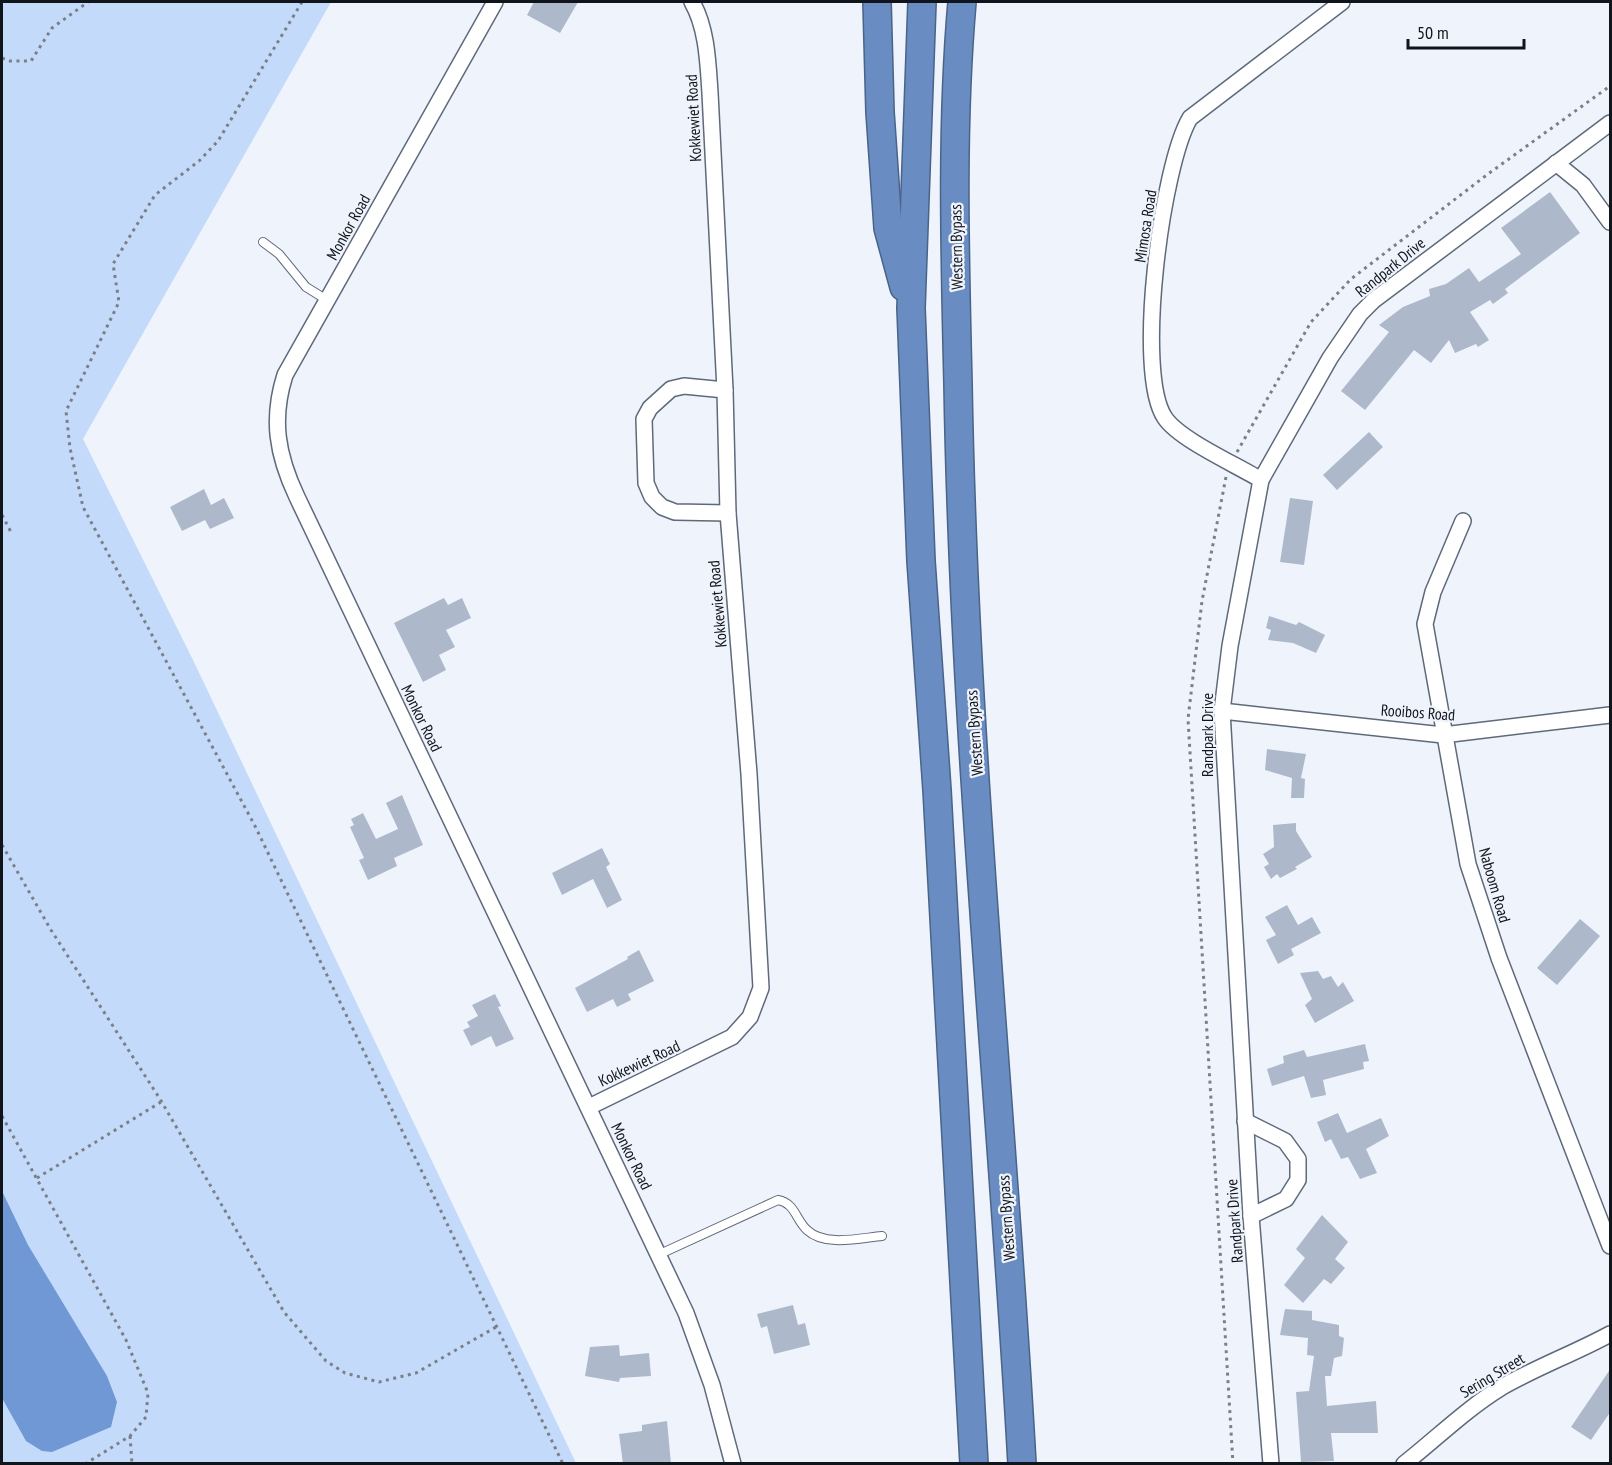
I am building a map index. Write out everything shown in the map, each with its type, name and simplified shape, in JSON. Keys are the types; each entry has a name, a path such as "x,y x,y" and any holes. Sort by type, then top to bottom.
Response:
{"highway":[{"path":"877,2 880,112 888,228 911,308"},
{"path":"922,2 911,308 921,561 938,802 974,1464"},
{"name":"Western Bypass","path":"962,2 958,43 955,184 960,521 1022,1464"}],"street":[{"name":"Monkor Road","path":"495,2 285,375 279,398 277,436 285,472 660,1254 702,1356 733,1464"},
{"name":"Kokkewiet Road","path":"589,1107 732,1038 750,1017 761,988 750,774 728,513 726,390 707,53 692,2"},
{"name":"Mimosa Road","path":"1261,480 1185,436 1167,421 1160,410 1153,373 1153,329 1156,262 1162,219 1182,131 1190,118 1342,2"},
{"name":"Randpark Drive","path":"1270,1464 1251,1216 1222,711 1230,646 1261,480 1330,358 1360,314 1394,284 1611,123"},
{"path":"1556,163 1583,185 1611,222"},
{"path":"726,390 684,386 671,389 650,408 644,419 646,483 652,497 662,507 675,512 728,513"},
{"name":"Naboom Road","path":"1463,521 1433,592 1425,624 1443,735 1468,864 1484,916 1611,1246"},
{"name":"Rooibos Road","path":"1222,711 1443,735 1611,715"},
{"path":"1245,1121 1285,1141 1298,1160 1298,1179 1286,1199 1251,1216"},
{"name":"Sering Street","path":"1404,1464 1466,1412 1502,1388 1560,1356 1611,1334"}],"lane":[{"path":"263,242 279,254 306,287 327,300"},
{"path":"660,1254 778,1200 788,1204 806,1230 821,1238 847,1239 882,1236"}],"path":[{"path":"2,58 10,61 31,61 51,28 88,2"},
{"path":"302,2 218,141 199,161 155,195 112,264 119,302 66,411 70,448 84,507 255,826 563,1464"},
{"path":"2,515 12,534"},
{"path":"2,845 51,930 161,1102 284,1312 326,1360 345,1373 379,1382 416,1373 496,1327"},
{"path":"37,1179 161,1102"},
{"path":"2,1116 126,1340 148,1393 146,1417 130,1436 85,1464"},
{"path":"130,1436 132,1464"}],"shaded area":[{"path":"2,2 331,2 83,439 193,660 576,1463 2,1464"}],"water":[{"path":"2,1191 28,1245 107,1376 117,1402 111,1427 52,1452 42,1451 26,1441 2,1398"}],"building":[{"path":"534,2 578,2 560,33 527,15"},
{"path":"1550,192 1580,233 1505,289 1508,293 1493,304 1490,300 1470,312 1489,340 1478,347 1476,344 1455,353 1449,340 1431,363 1414,350 1365,410 1341,391 1389,332 1379,325 1403,307 1430,296 1429,289 1446,284 1469,268 1479,282 1521,254 1501,228"},
{"path":"1369,432 1383,447 1337,490 1323,475"},
{"path":"204,489 211,505 224,498 234,518 210,529 205,520 182,531 170,507"},
{"path":"1290,498 1313,501 1304,565 1280,562"},
{"path":"444,598 448,605 462,598 471,618 446,630 455,647 439,655 446,670 423,682 394,623"},
{"path":"1269,616 1296,625 1299,622 1325,635 1316,653 1293,643 1268,640 1271,630 1266,628"},
{"path":"1267,749 1306,754 1301,778 1305,779 1304,798 1291,798 1292,778 1265,770"},
{"path":"402,795 423,845 394,858 397,866 368,880 359,860 364,858 350,827 354,825 351,819 363,813 376,839 398,829 386,803"},
{"path":"1296,823 1296,831 1312,857 1295,867 1297,869 1280,878 1277,874 1271,879 1264,867 1269,864 1263,854 1274,847 1273,825"},
{"path":"602,848 610,864 606,867 622,900 607,908 593,879 562,895 552,873"},
{"path":"1287,905 1298,925 1312,917 1321,933 1291,949 1294,955 1278,964 1266,940 1276,935 1265,917"},
{"path":"1580,919 1600,936 1557,985 1537,968"},
{"path":"639,950 654,981 628,994 631,1000 617,1007 613,999 587,1012 575,988 628,959 627,957"},
{"path":"1318,971 1323,979 1331,976 1338,987 1343,982 1354,1001 1315,1023 1305,1005 1312,999 1300,973"},
{"path":"495,994 501,1006 498,1007 514,1039 496,1047 491,1036 471,1046 463,1030 470,1027 467,1022 478,1016 472,1005"},
{"path":"1365,1044 1369,1061 1363,1062 1364,1069 1323,1080 1326,1095 1311,1098 1304,1076 1272,1086 1267,1069 1284,1063 1283,1056 1304,1050 1307,1057"},
{"path":"1338,1113 1347,1133 1381,1118 1389,1136 1366,1149 1377,1173 1360,1179 1348,1157 1341,1159 1331,1139 1325,1142 1317,1122"},
{"path":"1322,1215 1348,1242 1335,1259 1345,1268 1331,1284 1324,1279 1303,1303 1284,1285 1305,1258 1296,1249"},
{"path":"793,1305 798,1325 805,1323 810,1345 774,1354 767,1326 761,1328 757,1314"},
{"path":"1285,1309 1312,1311 1312,1320 1339,1325 1339,1336 1344,1338 1342,1356 1334,1358 1331,1376 1325,1376 1327,1406 1376,1401 1378,1433 1331,1433 1334,1461 1301,1462 1296,1392 1309,1391 1314,1356 1307,1355 1308,1338 1280,1335"},
{"path":"619,1345 620,1356 649,1353 651,1376 620,1378 619,1382 585,1376 590,1347"},
{"path":"1611,1368 1611,1411 1591,1440 1571,1427"},
{"path":"667,1421 671,1464 623,1464 619,1434 642,1431 642,1425"}]}
